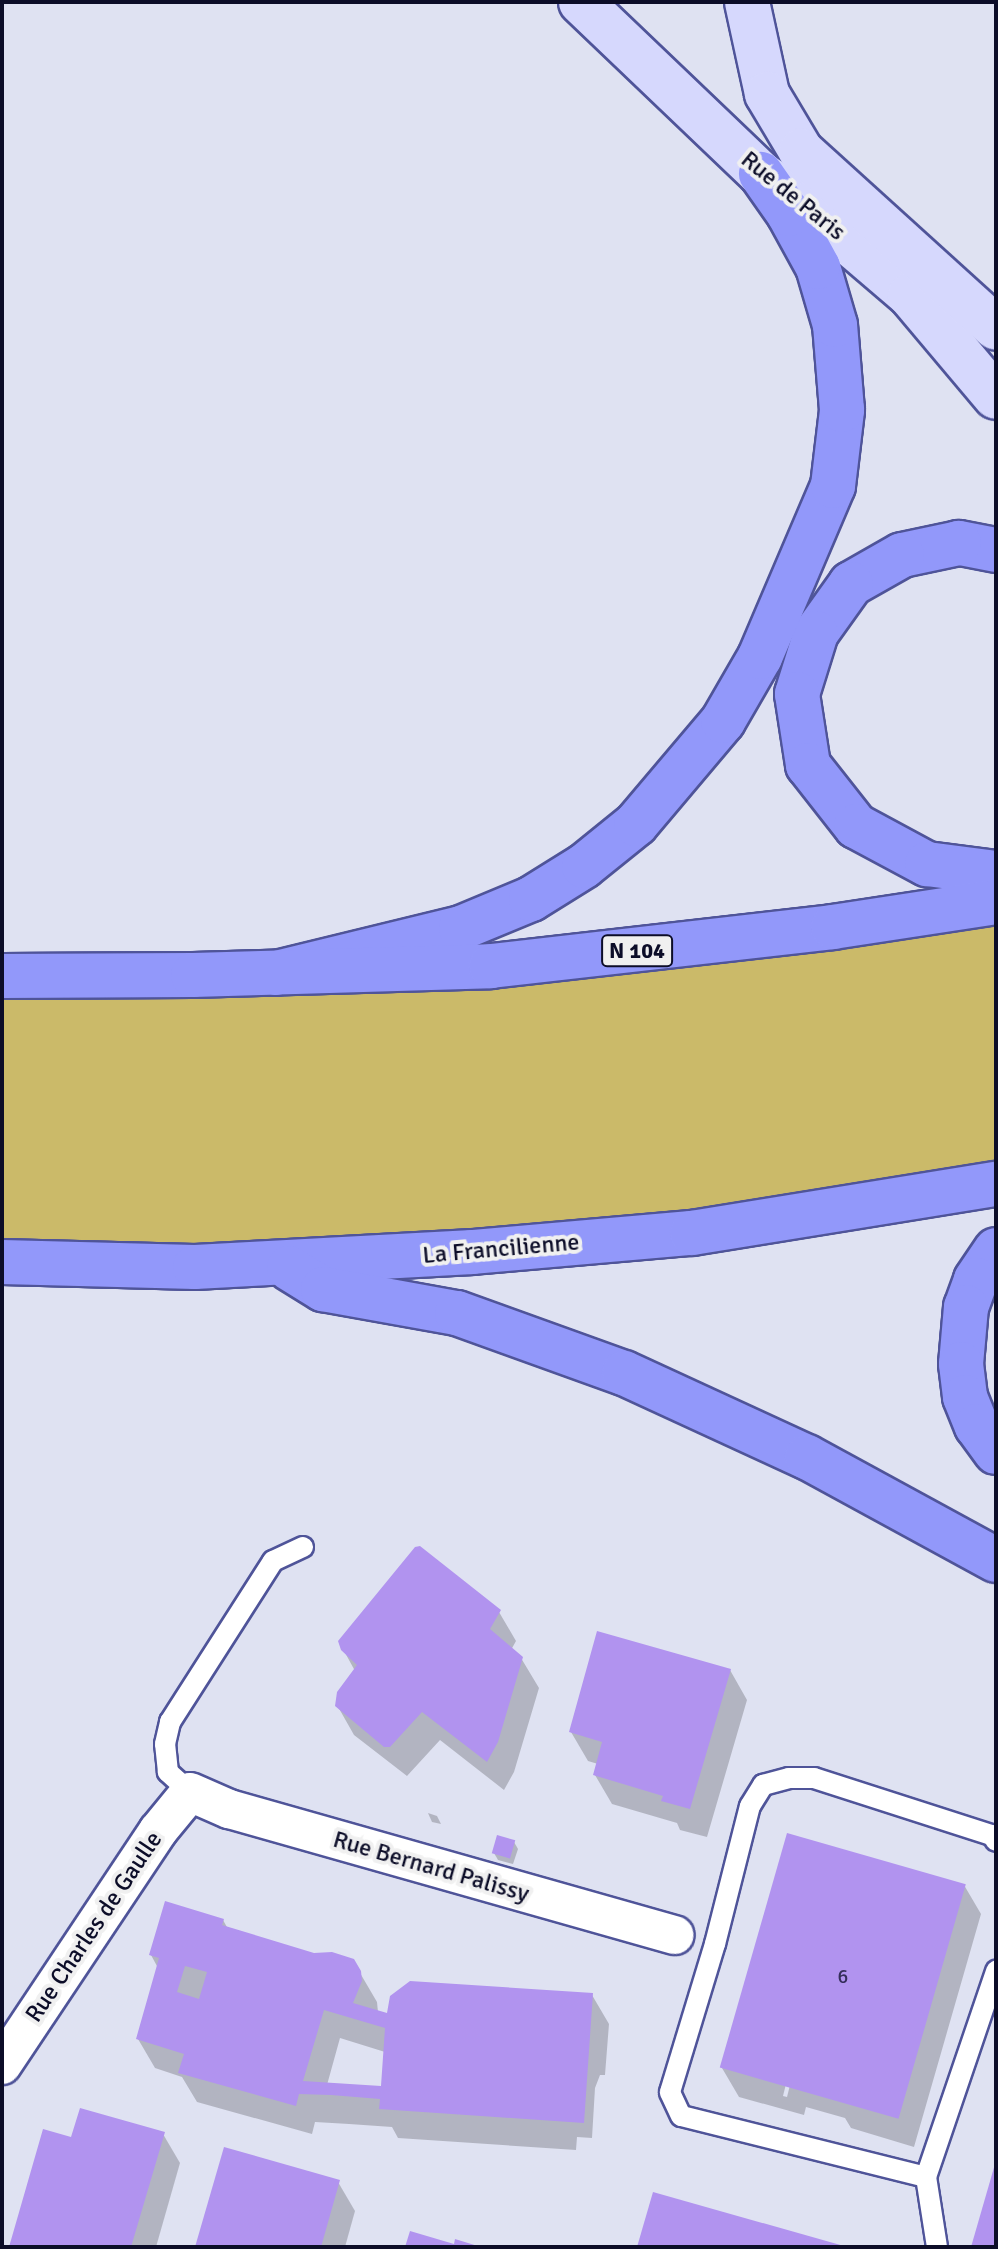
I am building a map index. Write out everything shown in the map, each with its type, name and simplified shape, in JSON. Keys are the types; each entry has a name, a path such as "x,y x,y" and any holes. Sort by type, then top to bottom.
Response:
{"highway":[{"path":"276,973 461,928 531,899 584,866 636,824 723,721 760,657 833,486 842,410 835,325 818,267 789,214 761,174"},
{"path":"996,550 959,543 902,555 851,584 816,633 797,694 808,765 856,826 927,864 996,873"},
{"name":"N 104","path":"2,976 276,973 491,966 818,929 996,902"},
{"name":"La Francilienne","path":"2,1262 195,1267 284,1265 692,1233 838,1212 996,1184"},
{"path":"996,1250 976,1280 966,1307 961,1364 965,1397 977,1426 996,1452"},
{"path":"284,1265 323,1289 457,1313 624,1373 820,1464 996,1560"}],"main road":[{"name":"Rue de Paris","path":"581,2 761,174 805,205 910,295 996,397"},
{"path":"747,2 767,94 801,151 996,328"}],"street":[{"name":"Rue Bernard Palissy","path":"190,1792 229,1809 675,1935"},
{"name":"Rue Charles de Gaulle","path":"2,2065 158,1831 190,1792"}],"lane":[{"path":"190,1792 168,1772 165,1744 170,1722 273,1561 303,1547"},
{"path":"926,2177 681,2116 670,2092 715,1944 750,1806 763,1785 789,1778 814,1778 992,1835 996,1841"},
{"path":"675,1935 715,1944"},
{"path":"937,2247 926,2177 996,1971"}],"shaded area":[{"path":"996,922 996,1162 683,1213 351,1242 141,1245 2,1239 2,997 315,995 756,958"}],"building":[{"path":"420,1546 501,1610 490,1629 523,1657 498,1742 487,1762 422,1712 390,1747 384,1747 335,1706 337,1692 357,1665 341,1650 338,1641 415,1547"},
{"path":"597,1631 731,1669 690,1809 661,1801 663,1796 593,1775 602,1742 569,1732"},
{"path":"787,1833 966,1884 899,2119 720,2068"},
{"path":"497,1835 515,1840 510,1859 492,1853"},
{"path":"165,1901 224,1919 222,1925 314,1953 332,1952 354,1959 361,1971 362,1981 353,2003 387,2013 390,1996 410,1981 593,1993 584,2123 379,2109 380,2099 331,2095 299,2094 296,2106 178,2073 184,2054 136,2039 159,1958 149,1955","holes":["185,1966 207,1972 199,1999 177,1992","324,2010 385,2028 381,2086 303,2081"]},
{"path":"80,2108 165,2132 131,2247 9,2247 43,2129 71,2137"},
{"path":"224,2147 340,2180 321,2247 195,2247"},
{"path":"995,2164 996,2247 971,2247"},
{"path":"653,2192 844,2246 844,2247 637,2247"},
{"path":"410,2231 454,2244 455,2239 481,2247 405,2247"}]}
